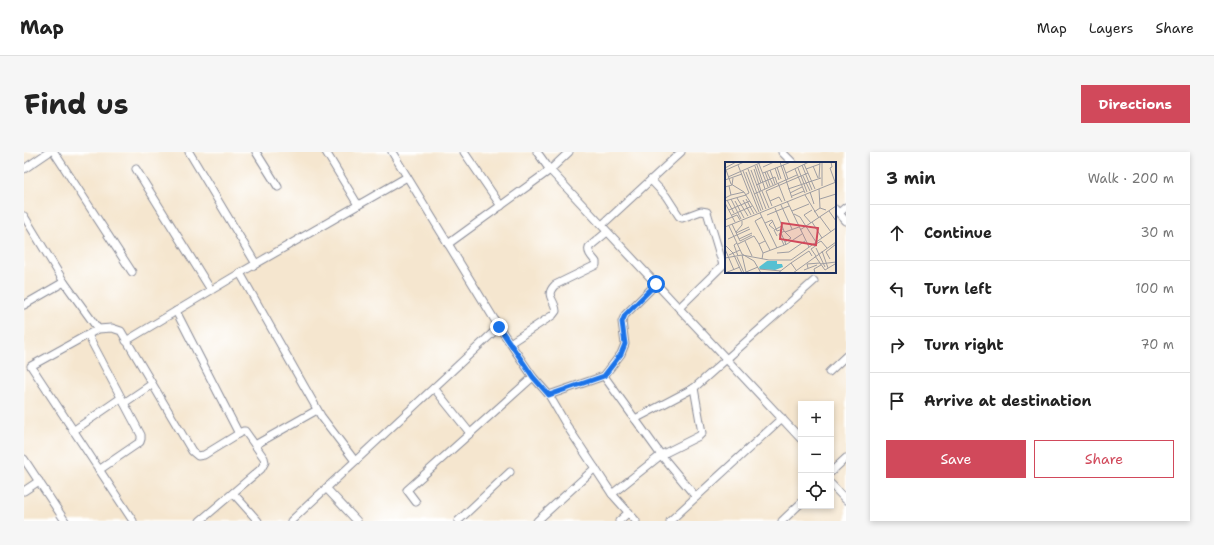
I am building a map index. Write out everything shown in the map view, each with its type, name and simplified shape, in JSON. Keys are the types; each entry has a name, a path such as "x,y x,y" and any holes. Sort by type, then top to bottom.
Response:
{"street":[{"path":"24,169 50,152"},
{"path":"54,152 132,272"},
{"path":"189,152 256,264"},
{"path":"256,152 278,187"},
{"path":"326,152 358,205"},
{"path":"392,152 499,327 533,377 549,395 567,426 612,494 636,521"},
{"path":"464,152 501,206"},
{"path":"537,152 550,170 799,437"},
{"path":"448,244 550,170 569,152"},
{"path":"602,225 682,152"},
{"path":"782,152 792,162"},
{"path":"136,169 211,290"},
{"path":"126,341 240,273 407,177"},
{"path":"651,180 666,196 679,216 682,218 701,211 707,212 725,264 679,308"},
{"path":"846,207 837,211 846,221"},
{"path":"24,216 64,282 98,329"},
{"path":"24,232 31,228"},
{"path":"510,343 556,312 556,307 550,295 550,290 555,285 596,265 596,262 588,249 608,232"},
{"path":"240,273 317,410 355,461"},
{"path":"635,419 694,388 814,281"},
{"path":"24,305 64,282"},
{"path":"549,395 604,376 621,354 625,344 622,322 625,315 656,284"},
{"path":"176,311 239,434"},
{"path":"291,521 499,327"},
{"path":"24,370 98,329 112,328 121,331 192,450 198,456 204,455 243,431 247,432 264,458 265,462 261,469 200,521"},
{"path":"88,335 141,435 140,442 99,470"},
{"path":"829,372 846,356"},
{"path":"31,366 133,521"},
{"path":"604,376 661,455 696,497"},
{"path":"416,502 406,490 533,377"},
{"path":"73,431 122,400 152,384"},
{"path":"434,388 470,433"},
{"path":"612,494 661,455 699,436 702,433 694,388"},
{"path":"255,445 317,410"},
{"path":"670,521 782,418"},
{"path":"834,468 846,458"},
{"path":"24,459 65,521"},
{"path":"537,521 595,468"},
{"path":"458,521 510,472"},
{"path":"24,491 39,481"},
{"path":"834,487 846,500"},
{"path":"326,488 357,521"},
{"path":"233,493 258,521"},
{"path":"782,521 798,506"},
{"path":"619,521 629,512"}],"route":[{"path":"499,327 533,377 549,395 604,376 621,354 625,344 622,322 625,315 656,284"}]}
